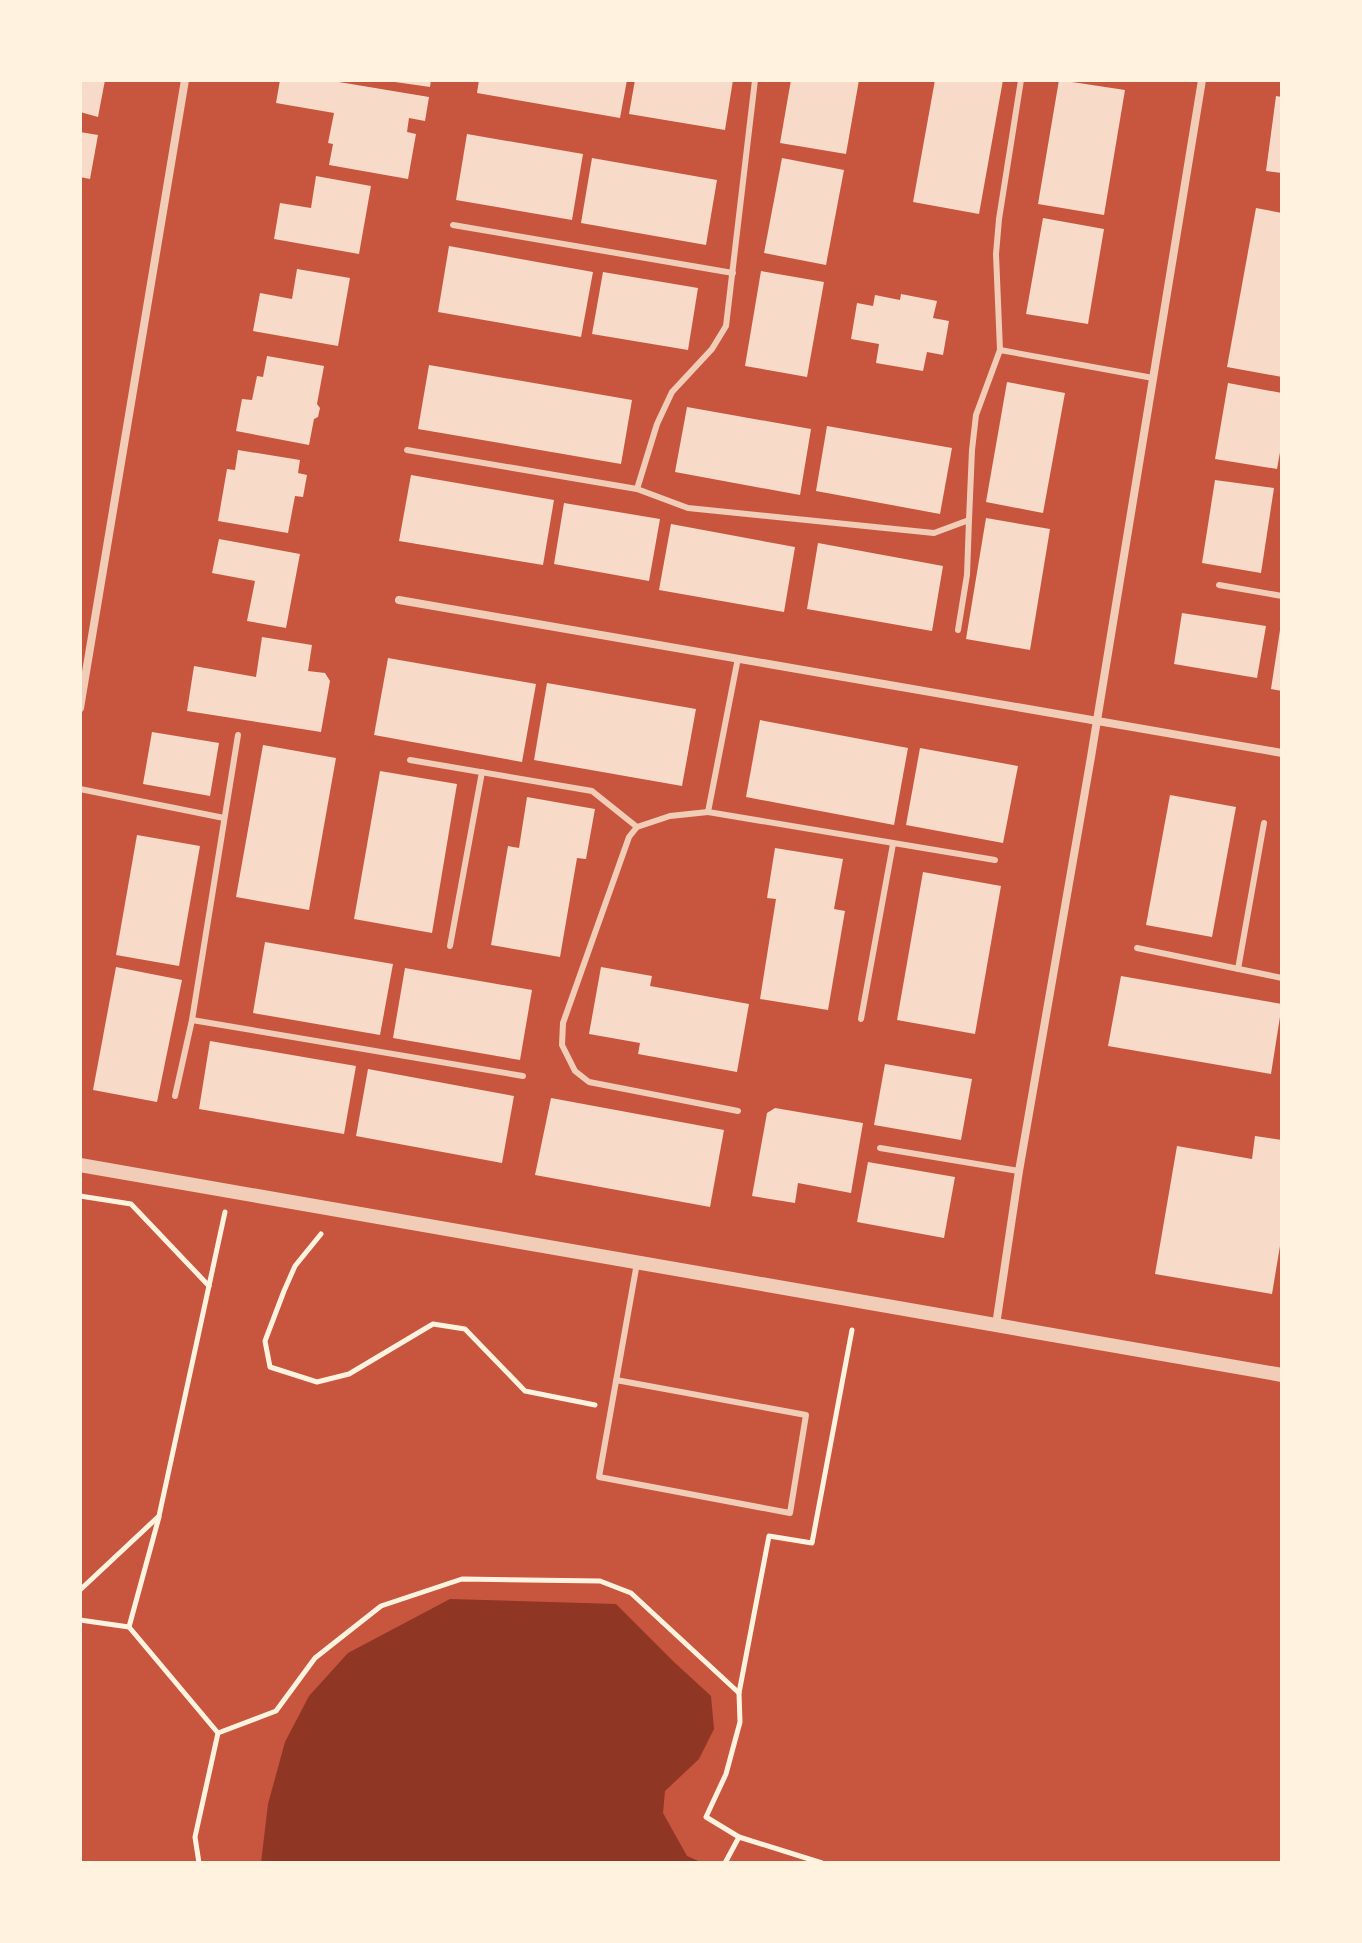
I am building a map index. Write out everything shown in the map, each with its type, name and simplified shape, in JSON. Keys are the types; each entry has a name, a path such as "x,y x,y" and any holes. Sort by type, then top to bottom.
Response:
{"street":[{"path":"80,708 185,80"},
{"path":"996,1325 1019,1171 1202,80"},
{"path":"399,600 1282,753"},
{"path":"80,1165 1282,1375"}],"lane":[{"path":"637,489 657,424 672,392 712,349 726,326 755,80"},
{"path":"958,630 967,575 976,415 1000,350 996,254 1021,80"},
{"path":"453,225 733,273"},
{"path":"1000,350 1153,378"},
{"path":"407,450 637,489 688,508 934,533 969,520"},
{"path":"1219,585 1282,596"},
{"path":"708,812 738,658"},
{"path":"175,1096 192,1020 238,735"},
{"path":"410,760 592,791 637,827"},
{"path":"450,946 482,772"},
{"path":"80,789 224,818"},
{"path":"738,1111 589,1082 575,1071 562,1045 563,1023 629,837 637,827 670,816 708,812 995,860"},
{"path":"1238,969 1264,823"},
{"path":"861,1019 893,844"},
{"path":"1137,948 1282,978"},
{"path":"192,1020 523,1076"},
{"path":"880,1148 1019,1171"},
{"path":"616,1380 806,1415 790,1513 599,1477 612,1408 616,1380 637,1263"}],"path":[{"path":"129,1627 159,1516 229,1191"},
{"path":"80,1196 131,1204 210,1287"},
{"path":"321,1234 295,1266 284,1291 265,1341 270,1367 317,1382 349,1374 433,1324 465,1329 525,1391 612,1408"},
{"path":"80,1590 159,1516"},
{"path":"218,1733 276,1711 315,1658 381,1606 462,1579 600,1581 631,1593 739,1693 740,1722 726,1774 706,1817 739,1837 822,1863"},
{"path":"80,1620 129,1627 218,1733"},
{"path":"199,1863 195,1837 218,1733"},
{"path":"725,1863 739,1837"}],"shaded area":[{"path":"450,1599 616,1604 711,1696 714,1729 699,1759 665,1791 663,1813 687,1856 703,1863 261,1863 268,1804 285,1742 309,1696 348,1653"}],"building":[{"path":"80,80 105,80 98,117 80,112"},
{"path":"280,80 327,80 429,97 425,121 409,118 407,132 416,134 408,179 329,165 333,144 328,143 334,113 276,103"},
{"path":"395,80 431,80 430,87"},
{"path":"479,80 627,80 620,118 477,93"},
{"path":"635,80 733,80 725,130 629,114"},
{"path":"791,80 859,80 846,154 780,143"},
{"path":"935,80 1003,80 979,214 913,202"},
{"path":"1059,80 1125,90 1104,215 1038,204"},
{"path":"1276,96 1282,97 1282,173 1266,171"},
{"path":"80,132 98,135 90,179 80,177"},
{"path":"467,134 583,154 572,220 456,200"},
{"path":"592,158 717,180 706,245 581,223"},
{"path":"782,158 844,170 826,265 764,253"},
{"path":"316,176 371,186 359,254 274,239 280,203 311,208"},
{"path":"1256,208 1282,213 1282,377 1227,367"},
{"path":"1043,218 1104,229 1088,324 1026,314"},
{"path":"449,246 593,272 581,337 438,312"},
{"path":"297,269 350,278 338,346 253,331 260,293 292,299"},
{"path":"761,271 824,282 807,377 745,366"},
{"path":"603,272 698,288 688,350 592,334"},
{"path":"901,294 937,301 933,318 949,321 943,355 927,352 923,371 876,363 879,344 851,339 857,303 873,306 875,295 900,300"},
{"path":"267,356 324,366 317,404 320,408 318,417 314,419 309,445 236,431 242,399 252,400 257,376 263,377"},
{"path":"429,365 632,400 621,464 418,429"},
{"path":"1007,382 1065,393 1043,513 986,502"},
{"path":"1228,383 1282,393 1282,441 1277,469 1215,459"},
{"path":"687,407 811,429 800,495 675,472"},
{"path":"827,426 952,448 940,514 816,491"},
{"path":"238,450 300,460 298,473 307,475 303,497 295,496 288,533 218,521 227,469 235,470"},
{"path":"411,475 554,500 543,565 399,541"},
{"path":"1215,480 1274,488 1261,573 1202,563"},
{"path":"564,503 660,519 649,581 554,564"},
{"path":"986,518 1050,529 1030,650 966,639"},
{"path":"671,524 795,547 784,612 659,590"},
{"path":"219,539 300,554 286,628 247,621 255,581 212,573"},
{"path":"818,543 943,566 932,631 807,609"},
{"path":"1182,613 1266,626 1257,678 1174,664"},
{"path":"1282,630 1282,691 1271,689"},
{"path":"262,637 312,645 308,671 325,673 330,681 321,732 187,711 194,666 256,677"},
{"path":"388,658 536,684 522,762 374,735"},
{"path":"547,683 696,709 682,786 534,760"},
{"path":"760,720 908,748 894,825 746,797"},
{"path":"152,732 219,743 210,796 143,784"},
{"path":"263,745 336,758 309,910 236,897"},
{"path":"920,748 1018,766 1003,843 906,825"},
{"path":"380,771 457,784 432,933 354,919"},
{"path":"1170,795 1236,807 1212,937 1146,925"},
{"path":"527,797 595,809 586,859 577,858 560,957 491,945 508,846 519,848"},
{"path":"137,835 200,846 179,966 116,955"},
{"path":"775,848 843,859 834,909 845,911 828,1010 760,999 776,899 767,898"},
{"path":"923,872 1001,886 975,1034 897,1020"},
{"path":"265,942 393,964 380,1035 253,1013"},
{"path":"116,967 182,980 157,1102 93,1090"},
{"path":"601,967 652,976 650,986 749,1004 737,1072 638,1054 640,1043 589,1034"},
{"path":"405,968 532,990 520,1060 393,1038"},
{"path":"1121,976 1282,1004 1271,1074 1108,1046"},
{"path":"210,1041 356,1066 344,1134 199,1109"},
{"path":"885,1064 972,1079 961,1140 874,1125"},
{"path":"368,1069 514,1096 502,1163 356,1136"},
{"path":"551,1098 724,1130 710,1207 535,1175"},
{"path":"775,1108 863,1123 851,1193 798,1183 795,1203 752,1196 767,1113"},
{"path":"1255,1136 1282,1140 1282,1234 1272,1294 1155,1274 1177,1146 1252,1159"},
{"path":"868,1162 955,1177 944,1238 857,1222"}]}
